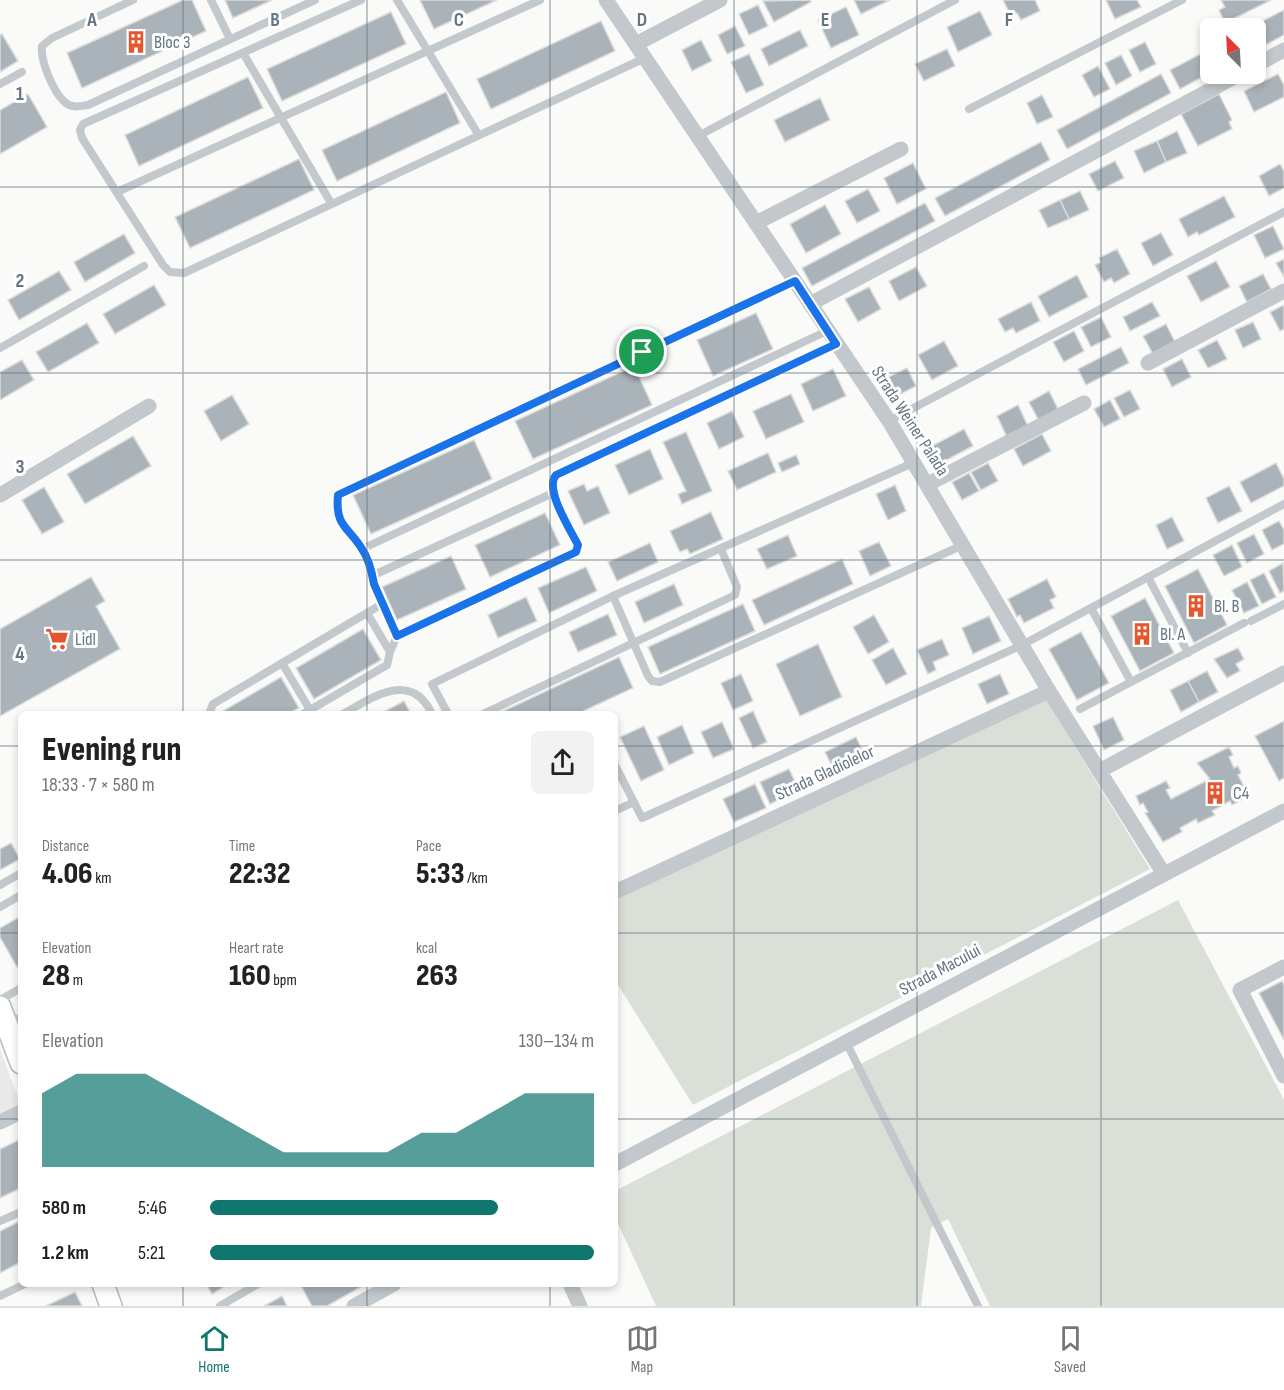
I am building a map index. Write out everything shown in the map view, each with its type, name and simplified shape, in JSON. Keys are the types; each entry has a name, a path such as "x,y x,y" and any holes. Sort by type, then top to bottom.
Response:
{"street":[{"name":"Strada Weiner Palada","path":"606,0 915,462 1049,691 1164,874"},
{"path":"636,44 720,0"},
{"path":"1266,60 1284,50"},
{"path":"810,304 1221,84"},
{"path":"756,223 901,149"},
{"path":"1148,363 1284,291"},
{"path":"928,484 1084,403"},
{"path":"0,495 149,406"},
{"path":"1099,771 1284,673"},
{"name":"Strada Gladiolelor","path":"618,891 1049,691"},
{"name":"Strada Macului","path":"618,1162 1284,811"},
{"path":"1284,967 1240,990 1284,1076"},
{"path":"0,1122 18,1113"},
{"path":"104,1287 111,1306"},
{"path":"354,1306 389,1287"},
{"path":"571,1287 580,1306"}],"lane":[{"path":"133,0 52,38 42,46 43,65 66,104 77,107 88,105 315,0"},
{"path":"211,0 230,39"},
{"path":"361,0 83,124 80,130 82,138 163,265 170,272 184,273 331,202 645,58"},
{"path":"397,0 478,134"},
{"path":"117,192 540,0"},
{"path":"698,136 955,0"},
{"path":"969,109 1182,0"},
{"path":"243,53 331,202"},
{"path":"0,84 22,72"},
{"path":"888,421 1284,212"},
{"path":"0,348 144,266"},
{"path":"397,636 382,604 374,584 374,575 362,549 340,520 337,508 338,495 795,281"},
{"path":"362,549 831,337"},
{"path":"309,711 387,665 397,636 576,552 578,545 553,493 552,480 563,470 831,337"},
{"path":"446,711 432,684 613,597 915,462"},
{"path":"374,575 553,493"},
{"path":"618,771 642,818 1023,645 1284,504"},
{"path":"613,597 648,676 652,681 660,682 964,545"},
{"path":"489,711 633,641 735,595 737,587 721,549"},
{"path":"1148,577 1188,652"},
{"path":"210,711 213,704 382,604"},
{"path":"1080,709 1284,604"},
{"path":"1091,608 1131,682"},
{"path":"367,613 390,652"},
{"path":"282,663 306,711"},
{"path":"348,711 386,690 399,689 420,699 430,711"},
{"path":"618,810 633,802"},
{"path":"0,885 18,875"},
{"path":"0,907 18,897"},
{"path":"0,1000 18,990"},
{"path":"846,1042 978,1306"},
{"path":"0,1221 18,1213"},
{"path":"0,1296 19,1287"},
{"path":"220,1306 253,1287"}],"shaded area":[{"path":"1046,700 1150,869 693,1105 618,985 618,894"},
{"path":"1178,900 1284,1100 1284,1306 990,1306 948,1219 931,1228 921,1306 656,1306 618,1224 618,1189"},
{"path":"0,1049 18,1098 18,1107 0,1116"}],"building":[{"name":"Bloc 3","path":"183,0 192,0 206,31 82,88 67,53"},
{"path":"225,0 272,0 233,18"},
{"path":"420,0 497,0 434,29"},
{"path":"810,0 811,2 774,22 763,1"},
{"path":"854,0 890,0 861,14"},
{"path":"1003,0 1035,0 1040,11 1021,20 1017,13 1011,16"},
{"path":"1106,0 1137,0 1141,7 1115,19"},
{"path":"1221,0 1271,0 1235,18 1223,18 1219,10 1225,7"},
{"path":"758,5 768,26 749,35 739,14"},
{"path":"846,7 859,35 831,48 818,20"},
{"path":"1284,10 1284,35 1266,45 1266,19"},
{"path":"980,11 992,35 958,52 947,27"},
{"path":"391,12 406,44 282,101 267,69"},
{"path":"601,21 615,51 491,109 477,79"},
{"path":"735,26 745,46 727,54 718,35"},
{"path":"800,30 808,46 769,66 761,49"},
{"path":"2,34 18,61 0,72 0,35"},
{"path":"701,40 712,61 692,71 682,50"},
{"path":"1145,42 1156,64 1140,72 1129,50"},
{"path":"947,49 955,66 924,81 915,64"},
{"path":"749,54 764,85 746,93 731,62"},
{"path":"1200,54 1200,78 1180,89 1170,70"},
{"path":"1121,55 1132,76 1116,85 1105,63"},
{"path":"1098,66 1110,89 1094,97 1082,75"},
{"path":"1161,74 1171,93 1067,149 1057,130"},
{"path":"1278,74 1284,85 1284,97 1254,112 1244,91 1258,84 1266,84 1266,80"},
{"path":"248,77 263,108 139,166 125,135"},
{"path":"446,92 460,123 337,181 322,150"},
{"path":"28,94 47,127 0,154 0,110"},
{"path":"1219,94 1232,120 1229,122 1232,129 1198,146 1181,114"},
{"path":"1042,95 1053,117 1037,124 1027,103"},
{"path":"820,98 830,120 785,142 774,120"},
{"path":"1177,131 1187,153 1166,162 1157,141"},
{"path":"1157,141 1166,162 1144,173 1134,151"},
{"path":"1041,142 1050,160 945,216 935,198"},
{"path":"299,159 314,190 190,248 175,217"},
{"path":"1115,161 1124,178 1098,191 1089,174"},
{"path":"913,163 926,189 897,204 884,178"},
{"path":"1280,164 1284,171 1284,188 1269,196 1259,176"},
{"path":"868,189 880,211 857,223 845,201"},
{"path":"1080,191 1089,210 1069,219 1060,200"},
{"path":"1224,196 1235,217 1199,235 1197,232 1188,237 1179,219"},
{"path":"1060,200 1069,219 1048,228 1039,210"},
{"path":"925,203 935,221 812,286 802,268"},
{"path":"825,205 841,234 806,253 790,224"},
{"path":"1273,226 1284,249 1265,258 1254,235"},
{"path":"1161,233 1173,255 1153,266 1141,243"},
{"path":"124,234 135,253 85,282 74,262"},
{"path":"1117,249 1130,274 1114,283 1111,278 1104,282 1095,265 1101,262 1099,258"},
{"path":"1284,259 1284,277 1276,263"},
{"path":"1216,261 1230,287 1201,302 1187,276"},
{"path":"916,267 927,286 899,301 889,281"},
{"path":"59,271 71,290 19,320 8,300"},
{"path":"1263,274 1271,289 1247,302 1239,286"},
{"path":"1077,275 1088,297 1049,317 1038,296"},
{"path":"154,285 166,305 115,334 103,314"},
{"path":"869,287 881,309 858,322 845,299"},
{"path":"1031,302 1040,321 1016,333 1013,328 1005,332 998,319"},
{"path":"1152,302 1160,316 1130,331 1123,317"},
{"path":"1284,305 1284,329 1280,331 1270,312"},
{"path":"756,313 773,349 713,376 697,340"},
{"path":"1101,317 1111,337 1091,347 1081,327"},
{"path":"1253,322 1261,339 1243,348 1235,330"},
{"path":"87,323 99,343 48,372 36,352"},
{"path":"1166,324 1175,342 1153,354 1143,336"},
{"path":"1074,331 1084,351 1064,362 1053,342"},
{"path":"1217,340 1227,359 1208,368 1198,350"},
{"path":"944,341 958,366 932,380 918,355"},
{"path":"1121,347 1129,363 1086,385 1078,369"},
{"path":"1182,359 1191,377 1172,387 1163,369"},
{"path":"22,360 34,380 0,400 0,372"},
{"path":"634,366 652,405 533,459 515,421"},
{"path":"907,368 916,386 895,397 886,378"},
{"path":"833,369 846,396 813,411 801,384"},
{"path":"1130,390 1140,409 1124,417 1114,398"},
{"path":"1049,391 1059,411 1039,421 1029,402"},
{"path":"791,394 804,422 766,439 753,411"},
{"path":"232,395 249,424 221,441 204,411"},
{"path":"1110,400 1120,419 1104,427 1094,409"},
{"path":"1018,405 1028,426 1007,437 997,416"},
{"path":"732,411 744,437 719,449 707,423"},
{"path":"964,429 973,446 939,464 930,447"},
{"path":"686,432 712,491 682,504 678,494 686,491 663,442"},
{"path":"1042,434 1051,451 1023,466 1014,449"},
{"path":"133,436 151,466 85,504 67,474"},
{"path":"474,440 492,479 371,534 353,495"},
{"path":"650,449 663,479 629,495 615,465"},
{"path":"768,453 776,472 737,490 728,471"},
{"path":"796,455 800,464 782,472 778,463"},
{"path":"988,463 998,481 981,490 971,472"},
{"path":"1276,463 1284,479 1284,486 1251,503 1240,482"},
{"path":"969,473 979,491 962,500 952,482"},
{"path":"584,484 587,491 598,486 610,513 584,525 568,491"},
{"path":"895,485 906,511 888,520 876,494"},
{"path":"1229,486 1242,511 1218,523 1206,498"},
{"path":"44,487 64,522 42,534 22,500"},
{"path":"711,512 723,539 690,554 687,549 680,552 670,531"},
{"path":"545,513 560,545 490,577 475,545"},
{"path":"1172,517 1184,541 1167,549 1156,525"},
{"path":"1279,521 1284,530 1284,544 1272,550 1262,530"},
{"path":"1254,534 1264,554 1247,563 1237,543"},
{"path":"788,535 797,556 767,569 757,549"},
{"path":"879,542 891,566 870,576 859,551"},
{"path":"650,543 658,562 617,581 608,562"},
{"path":"1232,545 1242,567 1224,576 1213,555"},
{"path":"451,556 466,589 397,620 382,587"},
{"path":"842,559 853,584 764,625 752,600"},
{"path":"1283,563 1284,591 1280,593 1269,571"},
{"path":"586,567 597,591 549,613 538,588"},
{"name":"Bl. B","path":"1198,569 1227,625 1194,643 1165,586"},
{"path":"1264,573 1276,597 1262,604 1250,580"},
{"name":"Lidl","path":"91,577 105,601 96,606 120,649 0,716 0,629"},
{"path":"1047,579 1056,597 1050,600 1054,608 1024,623 1020,615 1017,617 1008,599"},
{"path":"1247,582 1259,606 1244,613 1232,590"},
{"path":"674,584 683,605 644,623 635,602"},
{"path":"526,597 537,621 498,638 488,615"},
{"name":"Bl. A","path":"1145,598 1174,653 1140,671 1111,616"},
{"path":"743,604 755,631 660,674 648,647"},
{"path":"608,614 617,635 578,652 569,632"},
{"path":"874,615 889,642 868,654 853,627"},
{"path":"989,616 1001,641 973,654 962,628"},
{"path":"363,629 381,660 314,699 296,668"},
{"path":"1081,632 1109,683 1077,700 1049,649"},
{"path":"942,639 949,655 933,662 936,670 928,674 917,650"},
{"path":"818,644 842,697 800,716 776,664"},
{"path":"893,648 907,674 886,685 872,660"},
{"path":"1238,648 1244,659 1236,664 1240,671 1227,678 1214,659"},
{"path":"619,657 633,688 583,711 503,711"},
{"path":"1207,671 1218,692 1199,702 1188,681"},
{"path":"741,674 753,701 733,710 721,683"},
{"path":"1000,674 1009,694 987,704 978,684"},
{"path":"281,677 299,708 294,711 223,711"},
{"path":"1188,681 1199,702 1181,712 1170,690"},
{"path":"404,701 409,711 386,711"},
{"path":"753,711 767,742 753,748 739,718"},
{"path":"1113,717 1124,740 1104,750 1093,726"},
{"path":"1284,721 1284,778 1279,781 1255,736"},
{"path":"722,722 734,749 713,758 701,732"},
{"path":"682,725 694,753 669,765 657,737"},
{"path":"644,726 664,770 641,781 620,737"},
{"path":"856,737 867,760 836,774 825,752"},
{"name":"C4","path":"1229,747 1233,755 1229,757 1234,768 1238,766 1241,773 1238,775 1249,796 1232,805 1230,801 1212,811 1215,815 1198,823 1196,819 1180,828 1182,832 1163,842 1145,813 1148,812 1143,803 1140,805 1136,796 1166,781 1170,788 1166,790 1171,799 1210,779 1197,763"},
{"path":"789,769 799,790 770,804 760,782"},
{"path":"755,784 766,808 734,822 723,799"},
{"path":"11,843 18,860 0,870 0,849"},
{"path":"18,918 17,967 0,937 0,928"},
{"path":"1282,981 1284,985 1284,1040 1259,993"},
{"path":"18,1140 18,1189 0,1198 0,1149"},
{"path":"18,1222 18,1264 0,1273 0,1231"},
{"path":"208,1287 224,1287 212,1294"},
{"path":"302,1287 361,1287 327,1306 312,1306"},
{"path":"75,1292 82,1306 46,1306"},
{"path":"282,1296 287,1306 264,1306"}],"place":[{"name":"Bloc 3","path":"136,42"},
{"name":"Bl. B","path":"1196,606"},
{"name":"Bl. A","path":"1142,634"},
{"name":"Lidl","path":"57,639"},
{"name":"C4","path":"1215,793"}],"route":[{"path":"795,281 836,344 563,470 552,480 553,493 578,545 576,552 397,636 374,584 372,577 374,575 362,549 340,520 337,508 338,495 642,352 795,281"}]}
